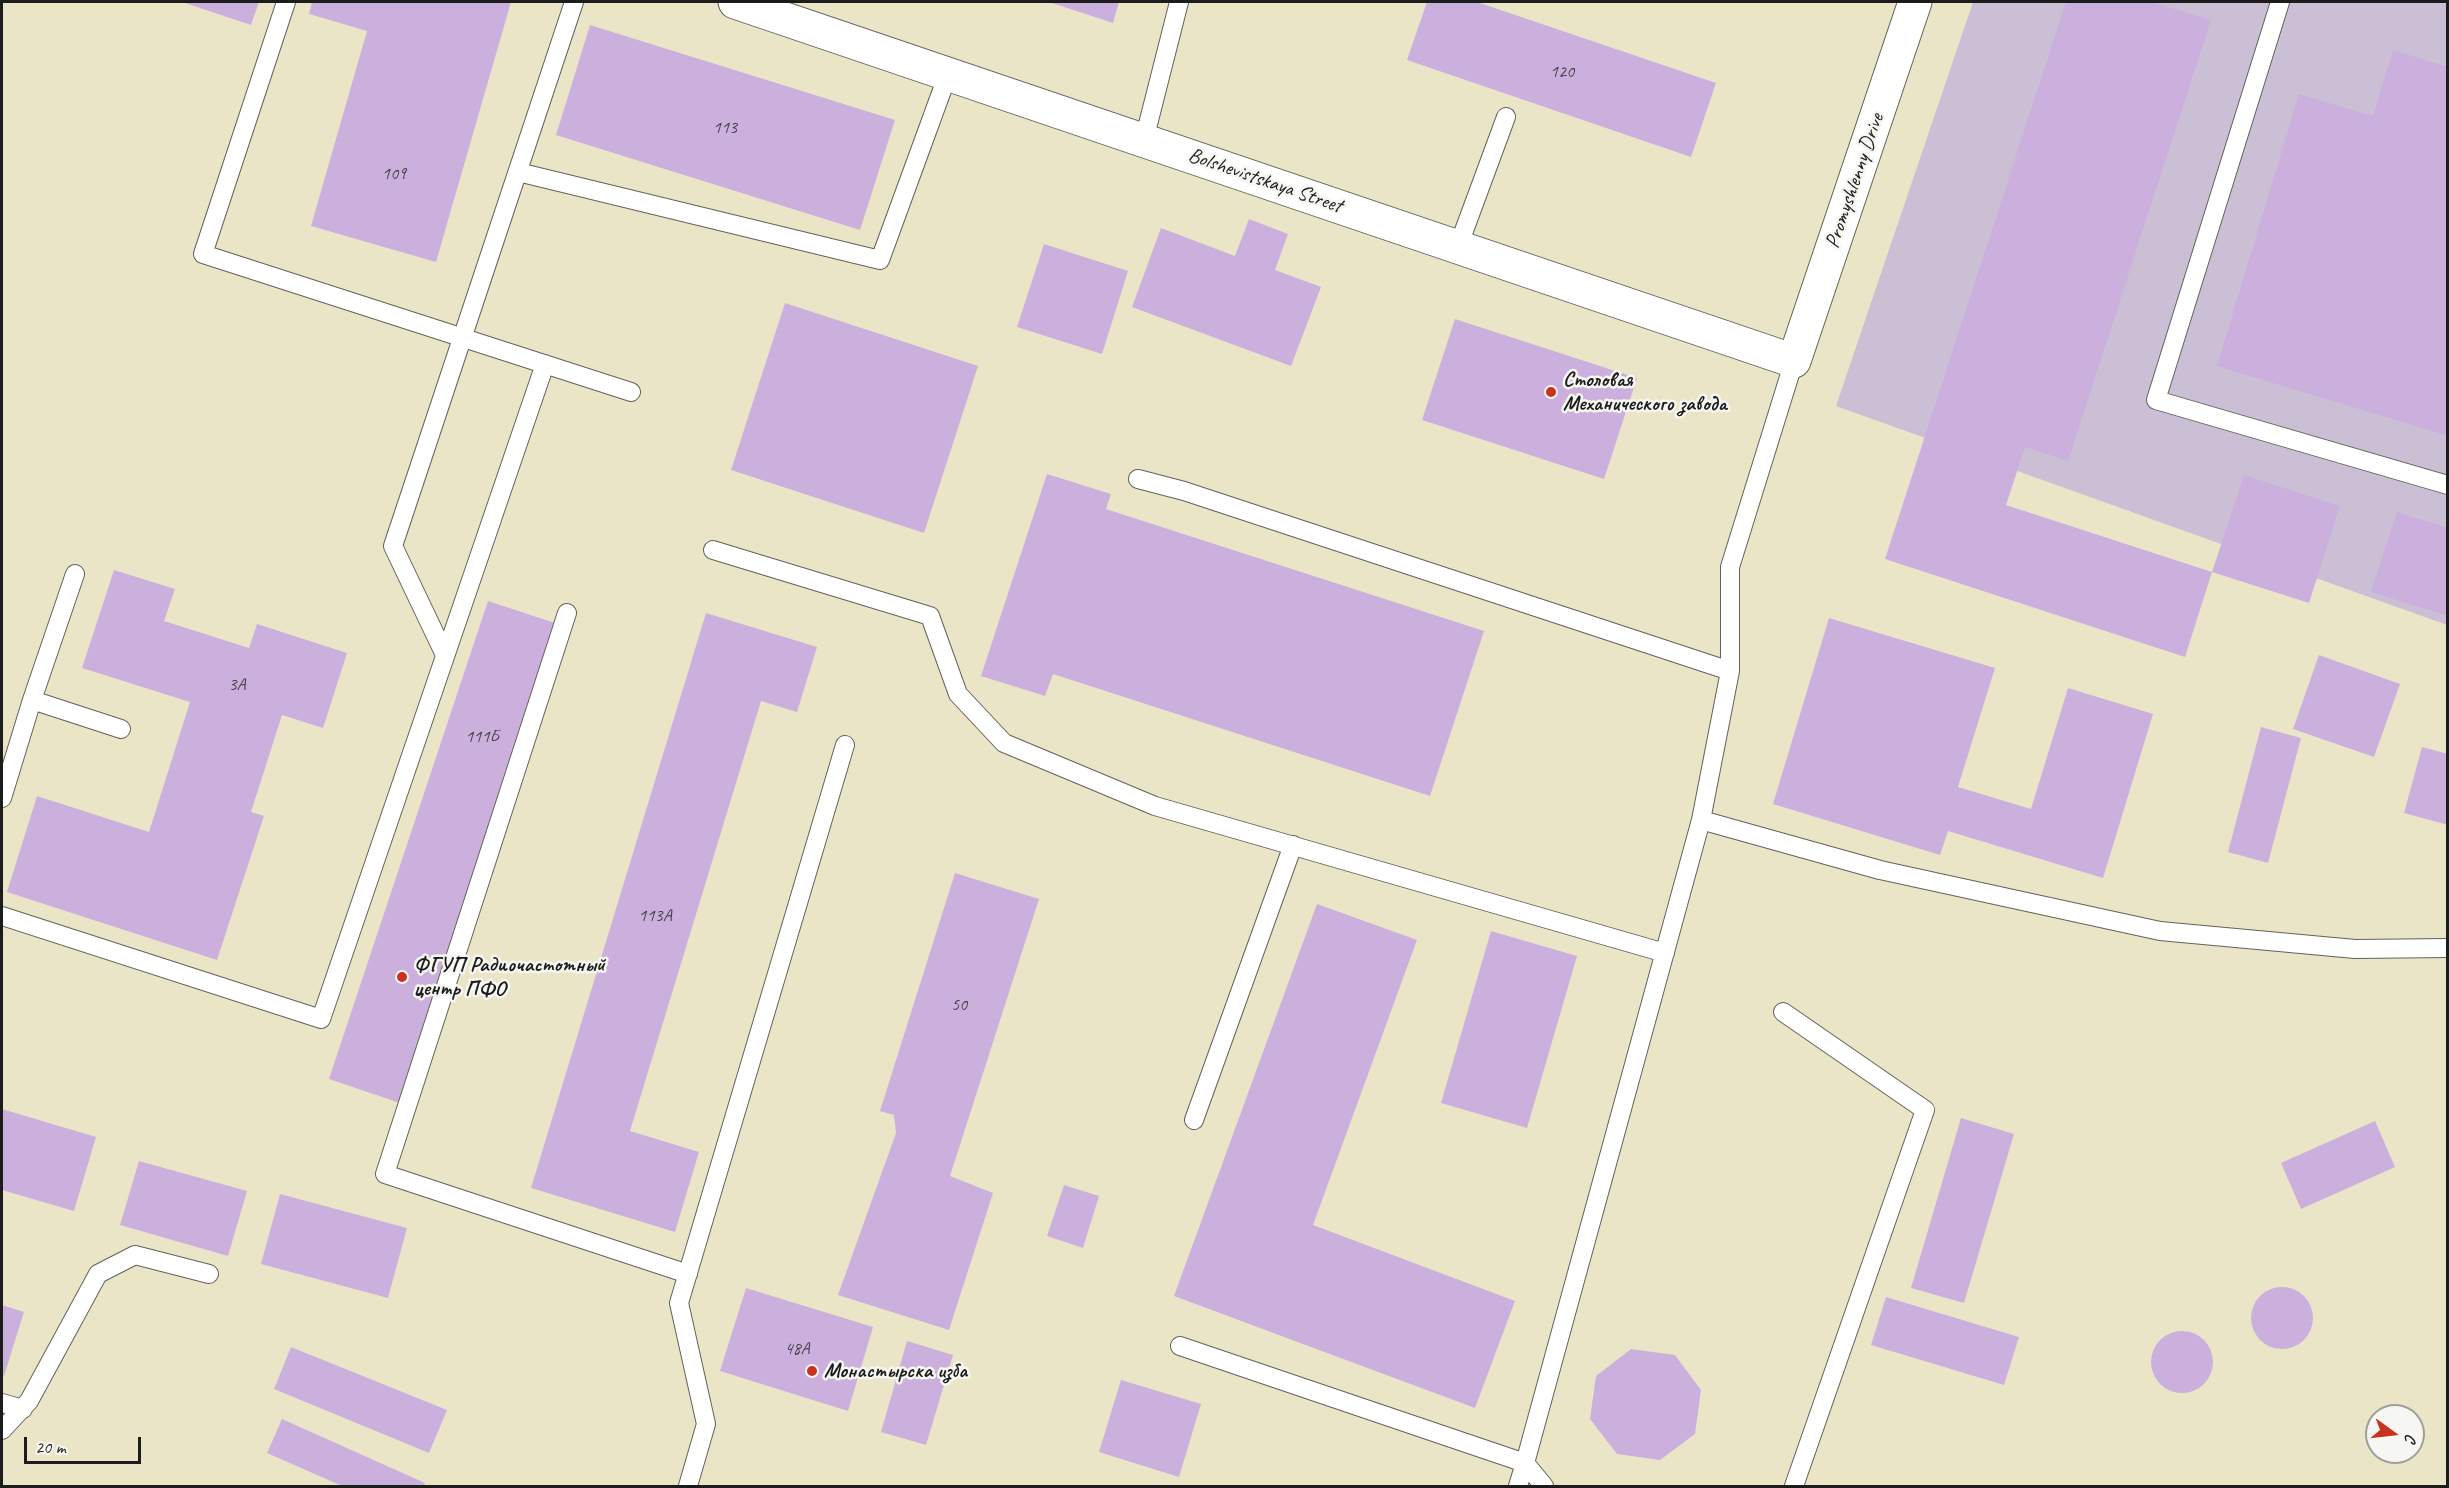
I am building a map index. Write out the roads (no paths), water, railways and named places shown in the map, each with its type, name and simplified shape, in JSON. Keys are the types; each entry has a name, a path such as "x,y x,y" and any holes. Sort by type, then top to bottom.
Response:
{"street":[{"name":"Bolshevistskaya Street","path":"735,2 1794,361"},
{"name":"Promyshlenny Drive","path":"1794,361 1915,2"}],"lane":[{"path":"286,2 203,254 632,392"},
{"path":"445,655 393,546 574,2"},
{"path":"1144,140 1179,2"},
{"path":"2280,2 2156,400 2448,485"},
{"path":"518,172 880,260 948,74"},
{"path":"1458,247 1506,117"},
{"path":"1518,1486 1701,820 1730,671 1730,567 1794,361"},
{"path":"2,916 321,1019 545,364"},
{"path":"1138,479 1184,490 1730,671"},
{"path":"713,550 930,616 958,694 1004,743 1155,806 1665,953"},
{"path":"2,798 32,700 75,574"},
{"path":"567,614 385,1174 688,1274"},
{"path":"32,700 121,729"},
{"path":"688,1486 706,1424 679,1303 845,745"},
{"path":"1701,820 1880,870 2160,931 2355,949 2448,948"},
{"path":"1194,1120 1293,845"},
{"path":"1783,1012 1925,1110 1794,1486"},
{"path":"2,1430 29,1401 98,1274 135,1255 208,1274"},
{"path":"1180,1346 1524,1463 1544,1486"},
{"path":"2,1403 23,1409"}],"place":[{"name":"Столовая Механического завода","path":"1551,392"},
{"name":"ФГУП Радиочастотный центр ПФО","path":"402,977"},
{"name":"Монастырска изба","path":"812,1371"}]}
